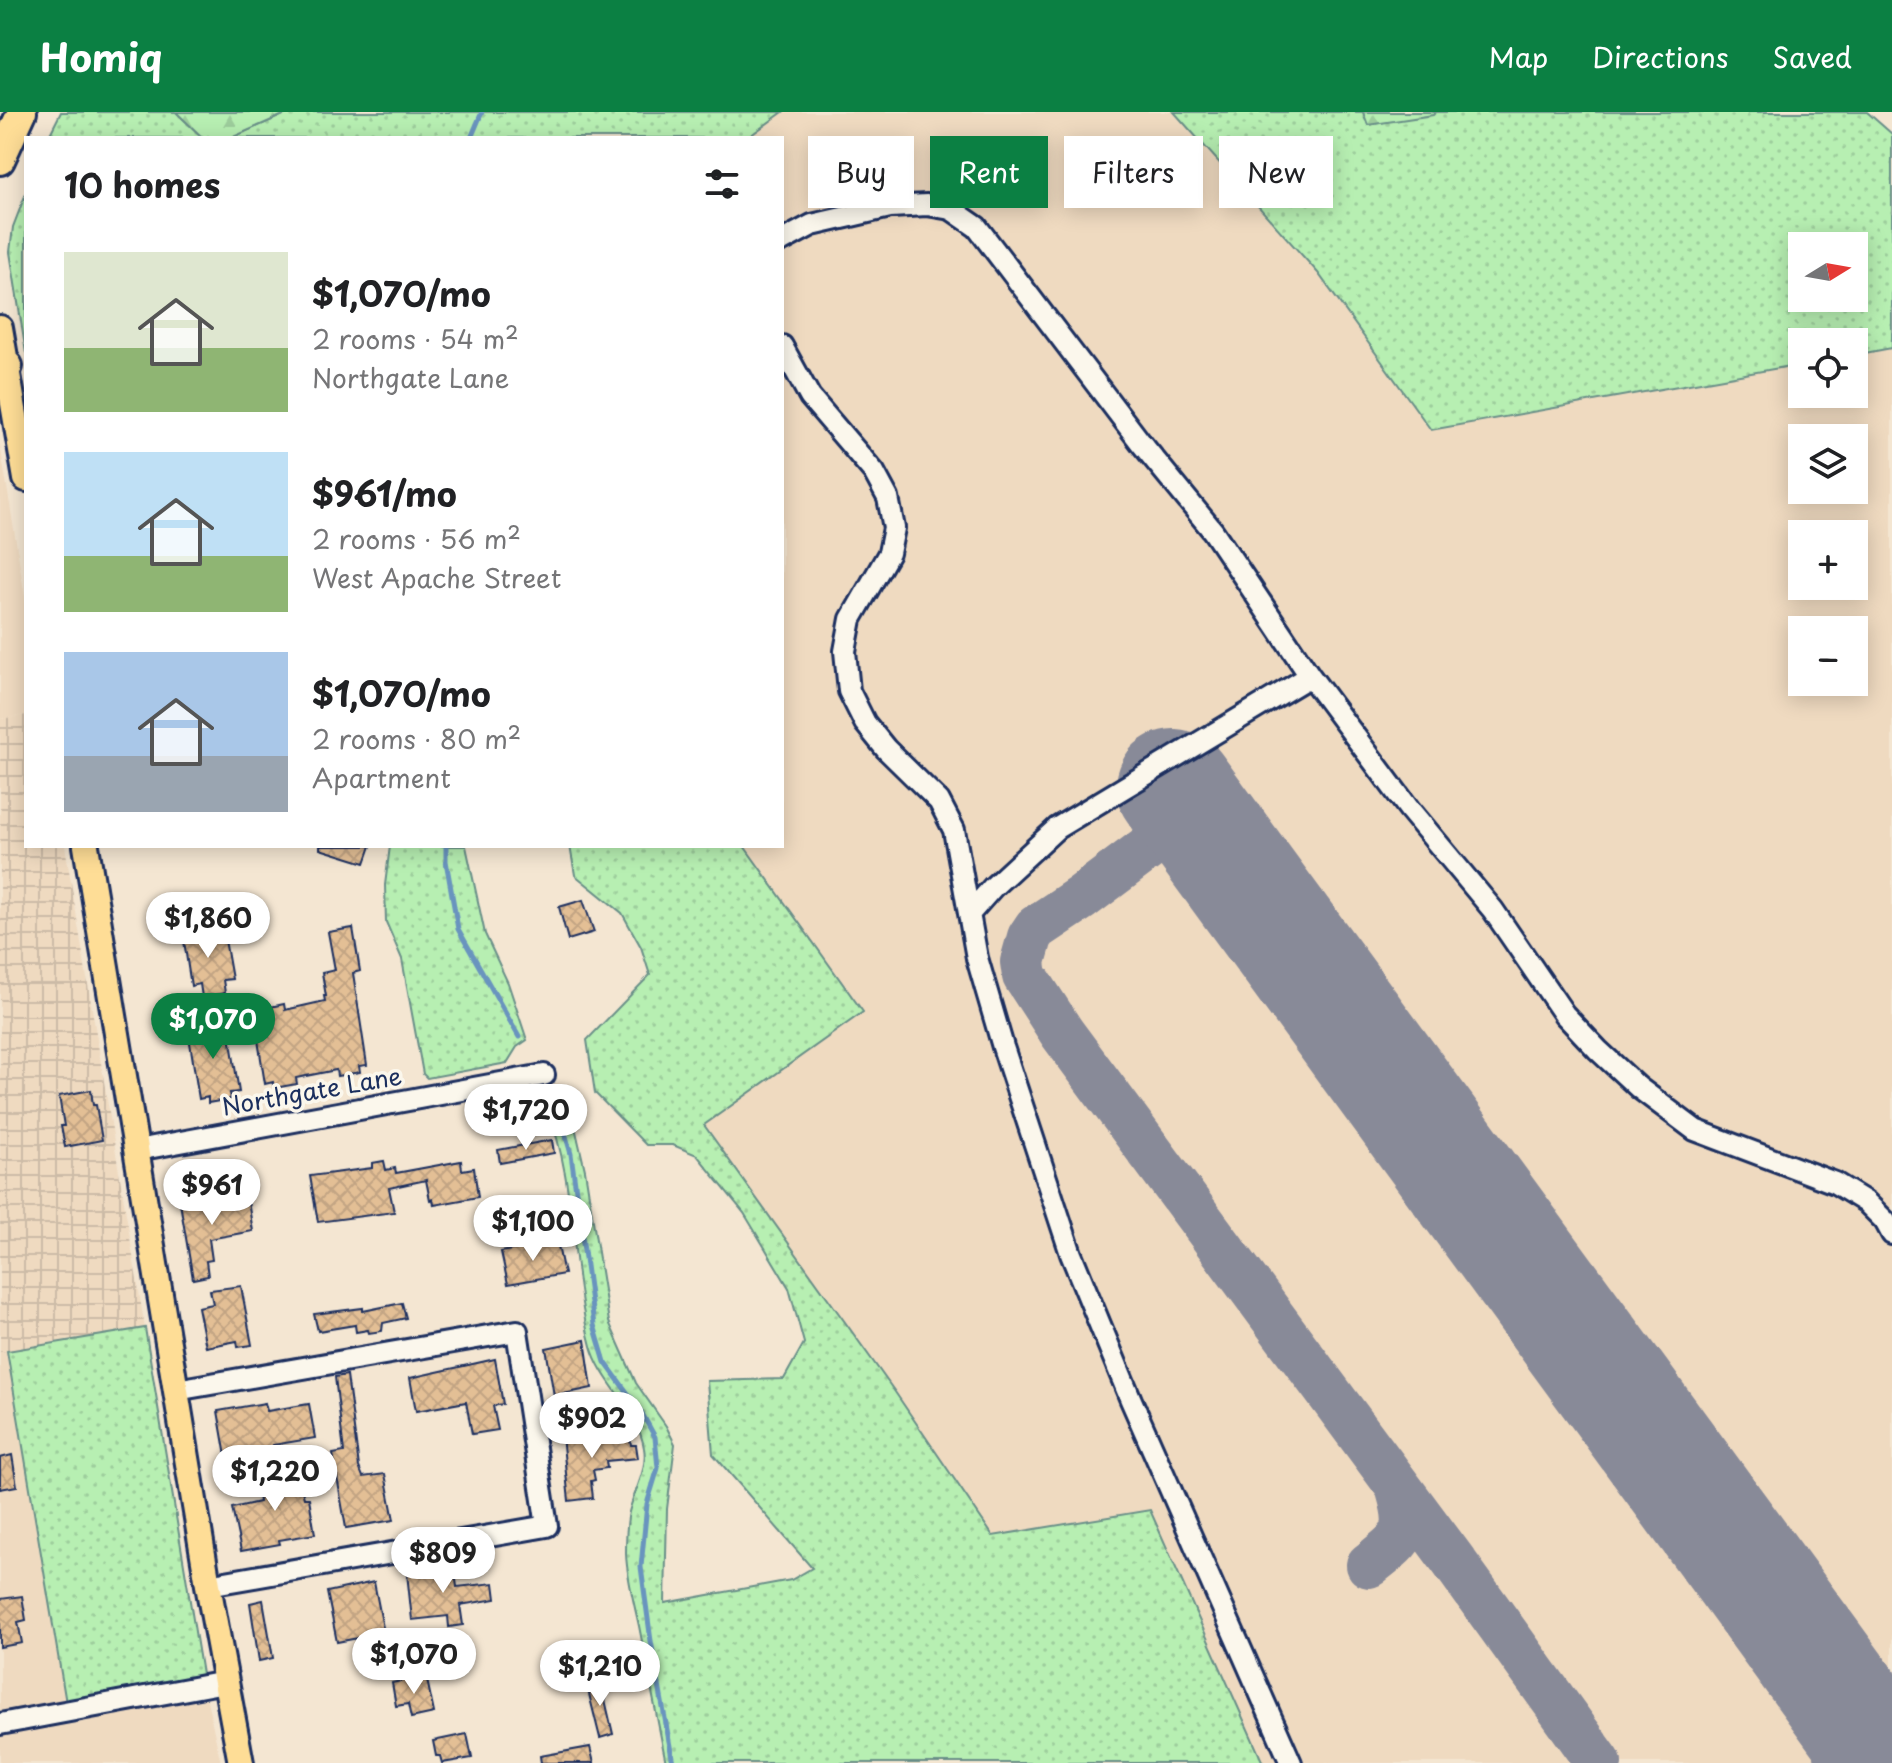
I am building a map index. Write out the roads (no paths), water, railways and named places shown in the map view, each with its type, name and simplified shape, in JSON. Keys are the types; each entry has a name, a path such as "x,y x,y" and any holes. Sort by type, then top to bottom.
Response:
{"highway":[{"path":"0,160 22,112"}],"main road":[{"path":"0,328 24,468"},
{"path":"86,848 208,1585 241,1763"}],"street":[{"path":"784,240 812,225 890,207 927,205 951,209 977,227 1141,443 1213,531 1310,676 1409,809 1493,910 1564,1014 1639,1088 1695,1130 1835,1183 1866,1202 1885,1221 1892,1234"},
{"path":"784,350 810,397 874,472 888,498 894,528 889,553 851,619 845,651 849,691 865,723 886,749 939,801 954,830 977,958 1071,1254 1131,1400 1291,1763"},
{"path":"970,913 993,887 1057,828 1310,676"},
{"name":"Northgate Lane","path":"137,1150 544,1075"},
{"path":"176,1390 517,1331 547,1526 208,1585"},
{"path":"0,1724 225,1682"}],"waterway":[{"path":"472,136 482,112"},
{"path":"446,848 458,929 519,1037"},
{"path":"558,1108 571,1154 594,1325 605,1362 640,1410 655,1437 658,1468 647,1504 641,1567 673,1763"}]}
